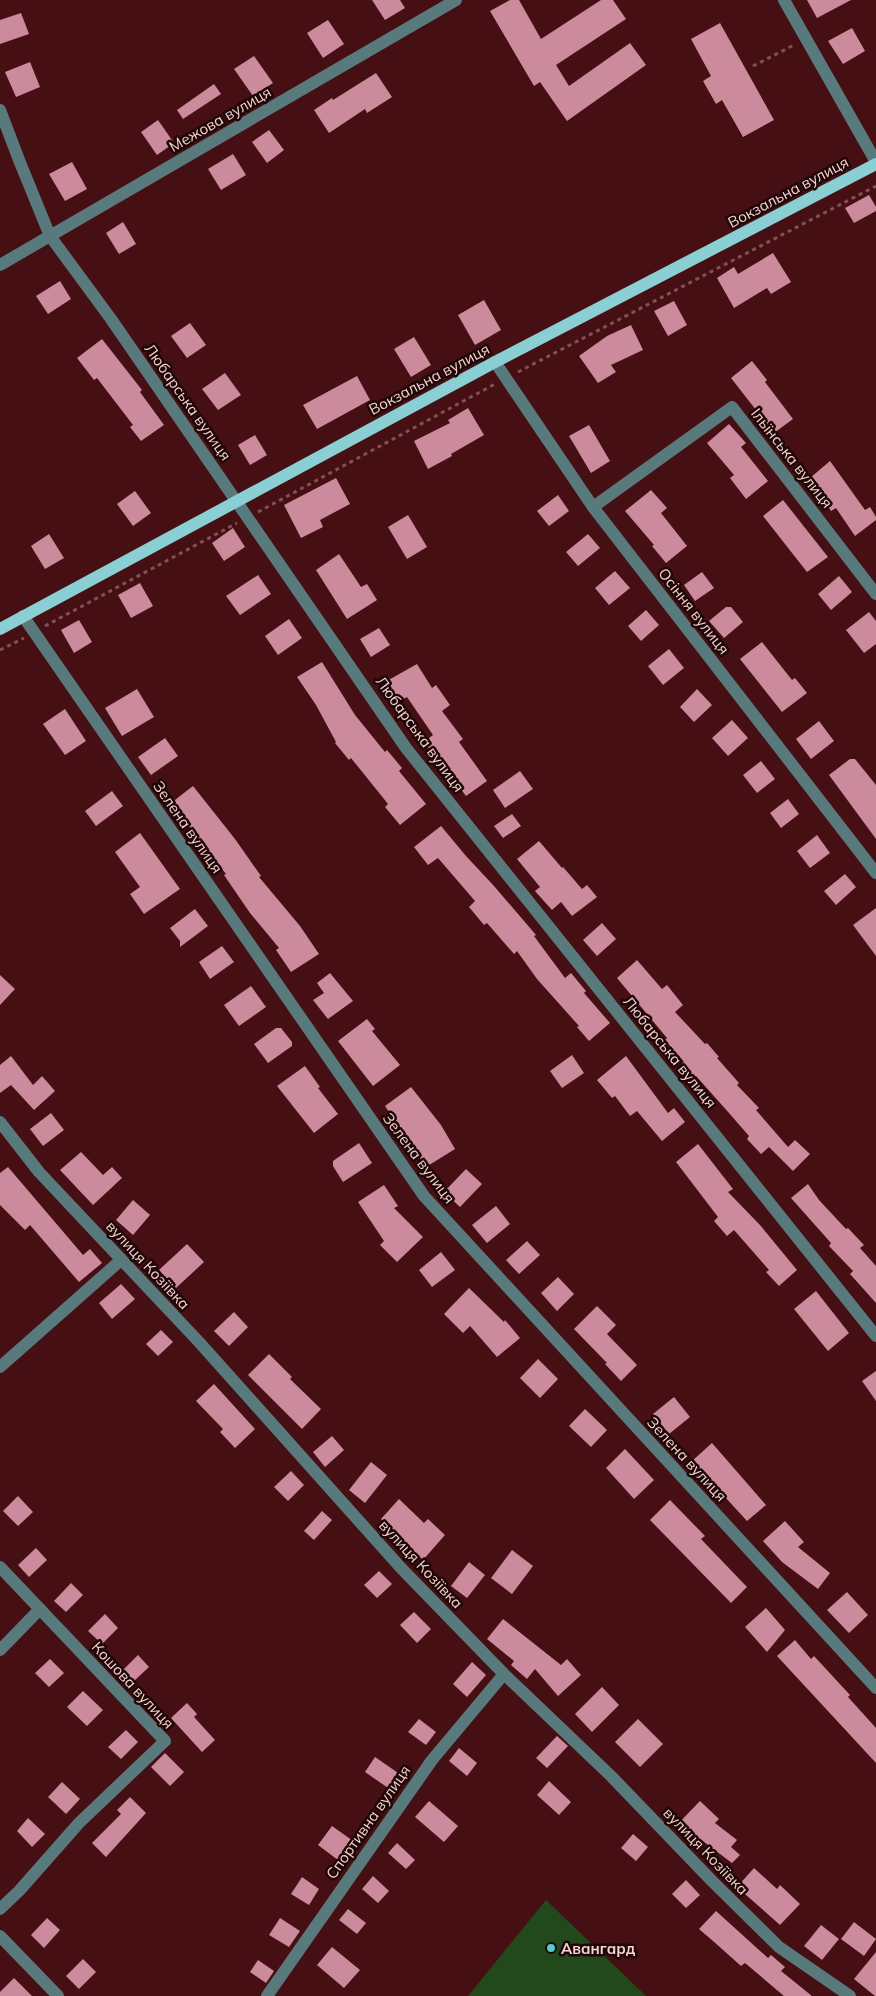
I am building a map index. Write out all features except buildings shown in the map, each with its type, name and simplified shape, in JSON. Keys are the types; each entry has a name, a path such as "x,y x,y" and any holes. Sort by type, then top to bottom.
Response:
{"main road":[{"name":"Вокзальна вулиця","path":"0,629 495,362 876,163"}],"street":[{"name":"Межова вулиця","path":"0,265 456,0"},
{"path":"784,0 876,163"},
{"name":"Любарська вулиця","path":"0,110 18,160 50,236 111,319 406,748 876,1336"},
{"name":"Осіння вулиця","path":"495,362 593,507 876,874"},
{"name":"Ільїнська вулиця","path":"593,507 732,407 876,594"},
{"name":"Зелена вулиця","path":"23,616 424,1196 876,1688"},
{"name":"вулиця Козіївка","path":"0,1122 39,1172 199,1342 401,1568 504,1674 611,1776 712,1881 779,1947 850,1996"},
{"path":"0,1367 121,1260"},
{"name":"Кошова вулиця","path":"0,1567 165,1741 79,1823 19,1891 0,1909"},
{"path":"0,1650 40,1609"},
{"name":"Спортивна вулиця","path":"267,1996 432,1760 504,1674"},
{"path":"0,1936 58,1996"}],"path":[{"path":"753,66 806,39"},
{"path":"0,650 506,378 876,186"}],"green space":[{"name":"Авангард","path":"546,1900 646,1996 468,1996"}],"place":[{"name":"Авангард","path":"551,1948"}]}
